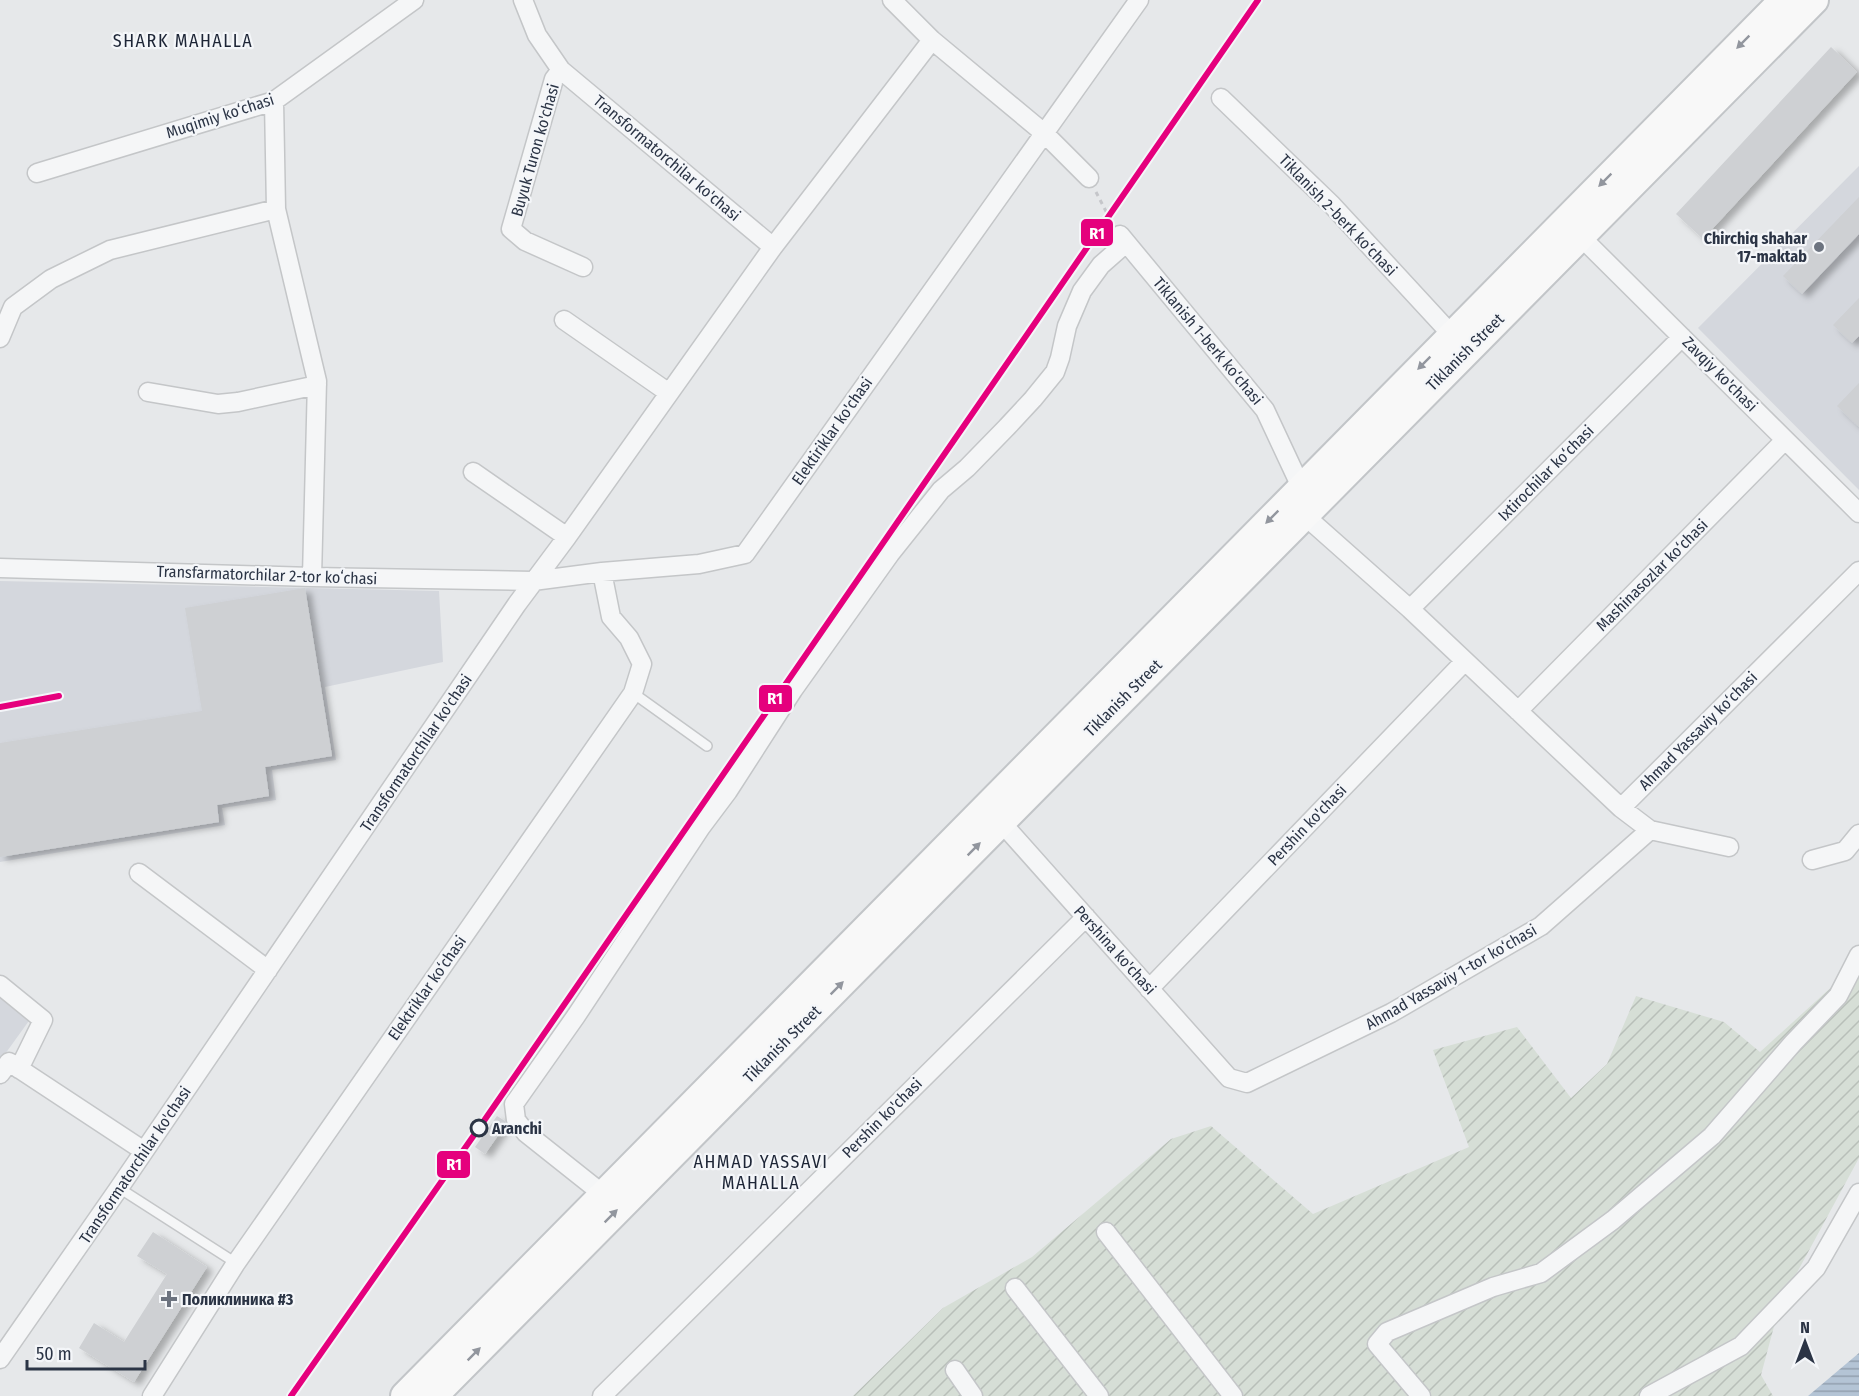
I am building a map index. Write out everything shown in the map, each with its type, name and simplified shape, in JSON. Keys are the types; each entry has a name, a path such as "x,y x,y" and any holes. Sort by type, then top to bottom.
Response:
{"main road":[{"name":"Tiklanish Street","path":"433,1396 1001,822 1303,501 1452,335 1784,0"},
{"name":"Tiklanish Street","path":"405,1396 604,1195 1303,501 1580,236 1814,0"}],"street":[{"name":"Muqimiy ko‘chasi","path":"38,173 274,101 414,0"},
{"name":"Buyuk Turon ko'chasi","path":"523,0 537,35 561,70 554,79 511,229 525,241 583,267"},
{"path":"892,0 932,40 1044,133 1089,178"},
{"name":"Elektiriklar ko'chasi","path":"533,581 602,572 699,564 745,554 1139,0"},
{"name":"Transformatorchilar ko'chasi","path":"0,1359 533,581 567,537 773,247 932,40"},
{"name":"Transformatorchilar ko'chasi","path":"561,70 773,247"},
{"name":"Tiklanish 2-berk ko‘chasi","path":"1221,98 1332,205 1452,335"},
{"path":"274,101 276,209 317,385 312,577"},
{"path":"0,338 13,307 51,279 110,250 276,209"},
{"name":"Zavqiy ko'chasi","path":"1580,236 1859,513"},
{"path":"604,1195 526,1133 516,1120 514,1104 576,1016 701,827 728,791 793,690 890,554 941,490 968,468 1033,399 1055,372 1067,326 1082,291 1123,239"},
{"name":"Tiklanish 1-berk ko‘chasi","path":"1123,239 1265,410 1303,501"},
{"path":"564,320 669,393"},
{"name":"Ixtirochilar ko‘chasi","path":"1410,609 1682,337"},
{"path":"148,392 218,404 238,402 317,385"},
{"name":"Mashinasozlar ko‘chasi","path":"1518,711 1785,440"},
{"path":"473,472 567,537"},
{"path":"1303,501 1410,609 1621,808 1650,830 1729,847"},
{"name":"Transfarmatorchilar 2-tor koʻchasi","path":"0,568 533,581"},
{"name":"Elektriklar ko‘chasi","path":"152,1396 236,1263 633,693 642,664 629,638 611,616 602,572"},
{"name":"Ahmad Yassaviy ko‘chasi","path":"1621,808 1859,572"},
{"name":"Pershin ko'chasi","path":"1149,989 1465,661"},
{"name":"Pershina ko'chasi","path":"1001,822 1228,1078"},
{"name":"Ahmad Yassaviy 1-tor ko‘chasi","path":"1228,1078 1247,1083 1391,1013 1531,932 1541,926 1650,830"},
{"path":"1812,860 1845,851 1859,834"},
{"path":"139,873 268,970"},
{"name":"Pershin ko'chasi","path":"602,1396 1086,917"},
{"path":"1421,1396 1377,1344 1387,1332 1492,1287 1541,1273 1613,1220 1712,1136 1793,1043 1838,996 1859,955"},
{"path":"0,985 43,1020 19,1069"},
{"path":"0,1074 9,1062 144,1151"},
{"path":"1649,1396 1741,1346 1816,1268 1859,1193"},
{"path":"1106,1232 1233,1396"},
{"path":"1015,1288 1099,1396"},
{"path":"955,1370 973,1396"}],"lane":[{"path":"633,693 707,746"},
{"path":"119,1188 236,1263"}],"path":[{"path":"1100,200 1123,239"}],"shaded area":[{"name":"Chirchiq shahar 17-maktab","path":"1859,166 1859,490 1698,328"},
{"path":"0,581 439,591 443,662 325,687 336,760 272,770 276,800 222,808 225,825 0,862"},
{"path":"1859,962 1859,1158 1780,1304 1761,1375 1773,1396 853,1396 943,1308 1032,1257 1171,1139 1211,1126 1313,1214 1469,1147 1433,1050 1517,1027 1571,1098 1607,1064 1636,996 1724,1022 1760,1052"},
{"path":"0,996 31,1018 0,1061"}],"water":[{"path":"1859,1353 1859,1396 1808,1396"}],"building":[{"path":"1831,47 1857,72 1703,239 1676,214"},
{"path":"1859,197 1859,234 1802,294 1783,276"},
{"path":"1859,298 1859,336 1852,343 1833,325"},
{"path":"1859,383 1859,427 1837,406"},
{"path":"305,588 332,756 265,767 269,796 217,805 219,822 0,857 0,743 202,711 185,608"},
{"path":"497,1116 506,1124 485,1154 475,1147"},
{"name":"Поликлиника #3","path":"153,1232 207,1267 134,1382 79,1348 94,1323 124,1342 167,1274 137,1256"}],"transit line":[{"name":"R1","path":"291,1396 479,1128 1258,0"},
{"name":"R1","path":"0,707 59,696"}],"place":[{"name":"Chirchiq shahar 17-maktab","path":"1819,247"},
{"name":"Aranchi","path":"479,1128"},
{"name":"Поликлиника #3","path":"169,1299"}],"district":[{"name":"SHARK MAHALLA","path":"183,41"},
{"name":"AHMAD YASSAVI MAHALLA","path":"761,1172"}]}
